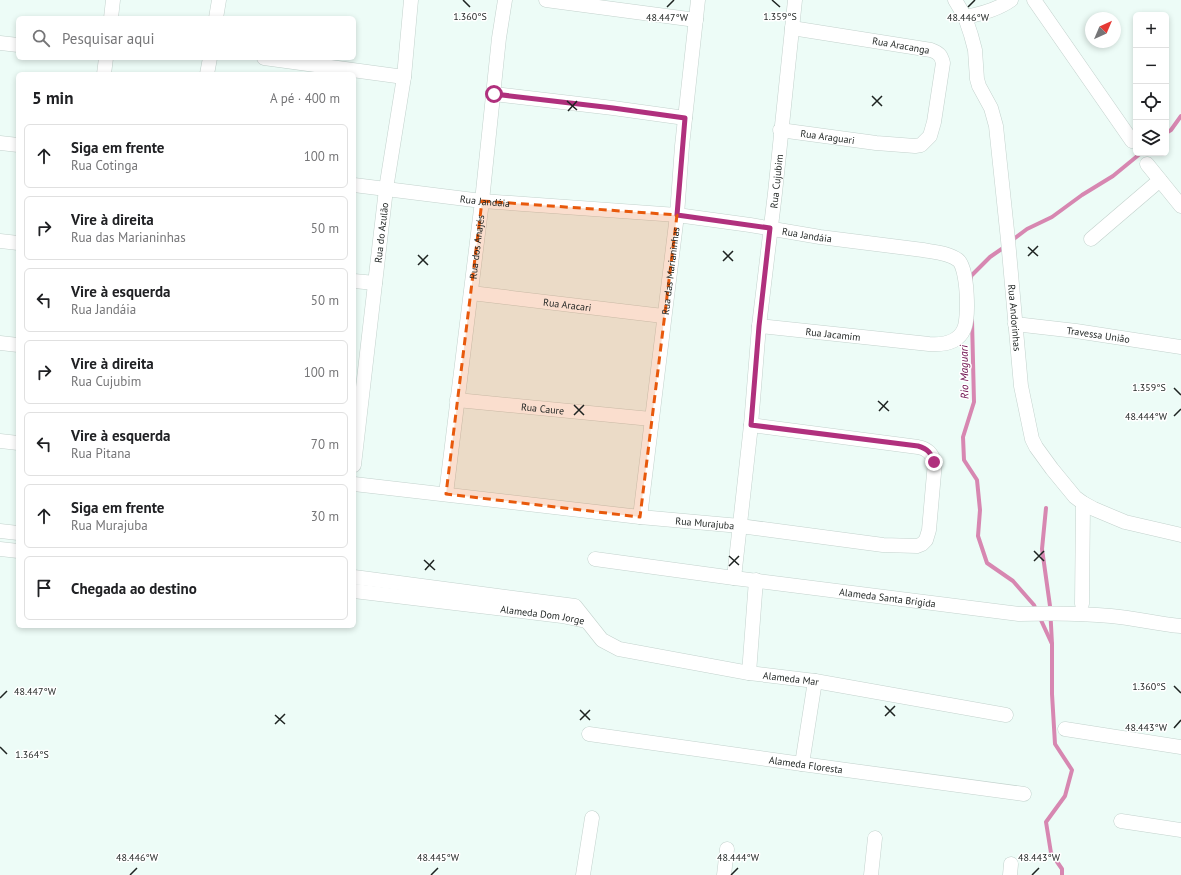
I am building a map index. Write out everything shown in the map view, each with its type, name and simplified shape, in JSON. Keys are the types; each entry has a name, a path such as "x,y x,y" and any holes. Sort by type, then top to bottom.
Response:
{"street":[{"path":"111,16 113,0"},
{"path":"216,16 219,0"},
{"name":"Rua do Azulão","path":"356,427 358,389 375,283 386,189 404,77 411,0"},
{"name":"Rua dos Anajés","path":"446,494 482,201 499,38 505,0"},
{"path":"546,0 696,20"},
{"name":"Rua das Marianinhas","path":"640,517 677,215 685,118 698,0"},
{"name":"Rua Cujubim","path":"734,578 794,0"},
{"name":"Rua Andorinhas","path":"955,0 965,17 975,50 977,79 979,86 988,102 995,122 1021,386 1032,439 1052,469 1075,497 1083,503 1125,522 1181,535"},
{"path":"965,17 1000,7 1011,0"},
{"path":"1034,0 1132,141"},
{"name":"Rua Aracanga","path":"792,28 921,48 938,53 942,56 943,63 937,105 930,136 921,145 914,146 876,143"},
{"path":"0,43 16,45"},
{"path":"104,72 106,60"},
{"path":"207,72 210,60"},
{"path":"279,60 404,77"},
{"path":"494,94 685,118"},
{"name":"Rua Araguari","path":"780,130 876,143"},
{"path":"0,143 16,145"},
{"path":"1147,164 1181,206"},
{"path":"1091,239 1160,180"},
{"name":"Rua Jandáia","path":"356,185 482,201 677,215 770,228 820,237 936,252 953,257 959,261 965,275 966,317 964,329 956,339 949,343 940,345 906,342"},
{"path":"0,241 16,243"},
{"path":"356,281 375,283"},
{"name":"Rua Aracari","path":"471,293 664,316"},
{"name":"Travessa União","path":"1016,324 1076,331 1181,347"},
{"name":"Rua Jacamim","path":"759,326 906,342"},
{"path":"0,343 16,345"},
{"name":"Rua Caure","path":"457,400 651,419"},
{"name":"Rua Murajuba","path":"356,484 640,517 740,526 883,545 917,546 926,540 929,530 934,462 932,455 924,448 751,425"},
{"path":"0,441 16,443"},
{"path":"1082,604 1083,503"},
{"path":"0,531 16,533"},
{"path":"0,549 16,551"},
{"name":"Alameda Santa Brígida","path":"595,559 1019,614 1056,612 1112,616 1165,625 1181,626"},
{"name":"Alameda Dom Jorge","path":"356,577 575,606 586,621"},
{"path":"749,673 756,580"},
{"name":"Alameda Dom Jorge","path":"356,591 562,616 586,621"},
{"name":"Alameda Mar","path":"586,621 602,640 619,649 749,673 815,681 1006,715"},
{"path":"802,764 815,681"},
{"path":"1065,728 1181,748"},
{"name":"Alameda Floresta","path":"589,734 1024,794"},
{"path":"583,875 592,818"},
{"path":"1121,821 1181,830"},
{"path":"871,875 875,838"},
{"path":"724,875 727,849"}],"highlighted area":[{"path":"482,201 677,215 640,517 446,494"}],"waterway":[{"name":"Rio Maguari","path":"1169,131 1181,116"},
{"name":"Rio Maguari","path":"1011,241 1027,229 1052,217 1082,195 1113,176 1137,156"},
{"name":"Rio Maguari","path":"971,281 971,276 990,257 1006,246"},
{"name":"Rio Maguari","path":"972,320 974,402 963,437 964,460 977,480 980,510 978,536 987,563 1013,581 1034,605 1052,644"},
{"path":"1046,508 1042,549 1050,606 1055,744 1072,770 1065,796 1046,822 1051,853 1062,869 1062,875"}],"route":[{"path":"494,94 685,118 677,215 770,228 759,326 751,425 918,446 928,451 932,455 934,462"}]}
